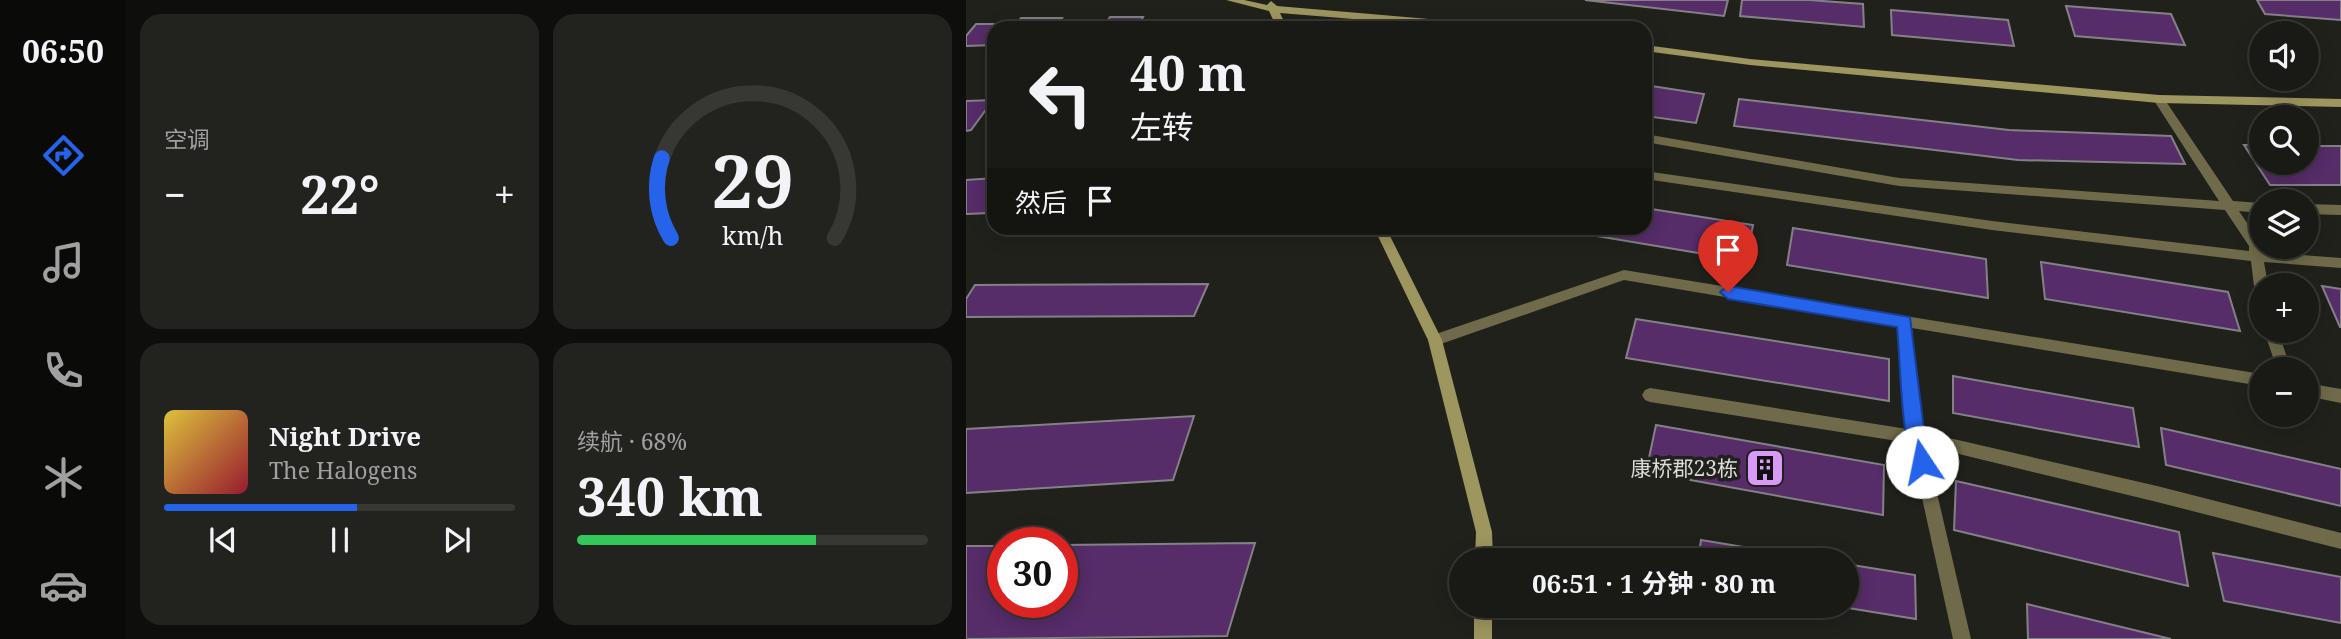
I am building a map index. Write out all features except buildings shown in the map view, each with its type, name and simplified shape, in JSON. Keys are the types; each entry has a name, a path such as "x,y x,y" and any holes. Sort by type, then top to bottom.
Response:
{"street":[{"path":"1231,0 1432,21"},
{"path":"1271,4 1279,21"},
{"path":"1652,49 1750,62 2159,99 2341,103"},
{"path":"2159,99 2249,236"},
{"path":"1652,139 1899,183 2249,208"},
{"path":"1652,176 1930,216 2249,256"},
{"path":"2319,209 2341,210"},
{"path":"1383,235 1435,340 1484,532 1484,548"},
{"path":"2285,259 2341,263"},
{"path":"1435,340 1624,275 2249,378"},
{"path":"1905,322 1916,438 1962,639"},
{"path":"2319,391 2341,396"},
{"path":"1650,395 1916,438 2157,494 2341,541"},
{"path":"1483,618 1483,639"}],"place":[{"name":"康桥郡23栋","path":"1765,468"}],"route":[{"path":"1728,292 1905,322 1916,438 1922,462"}]}
